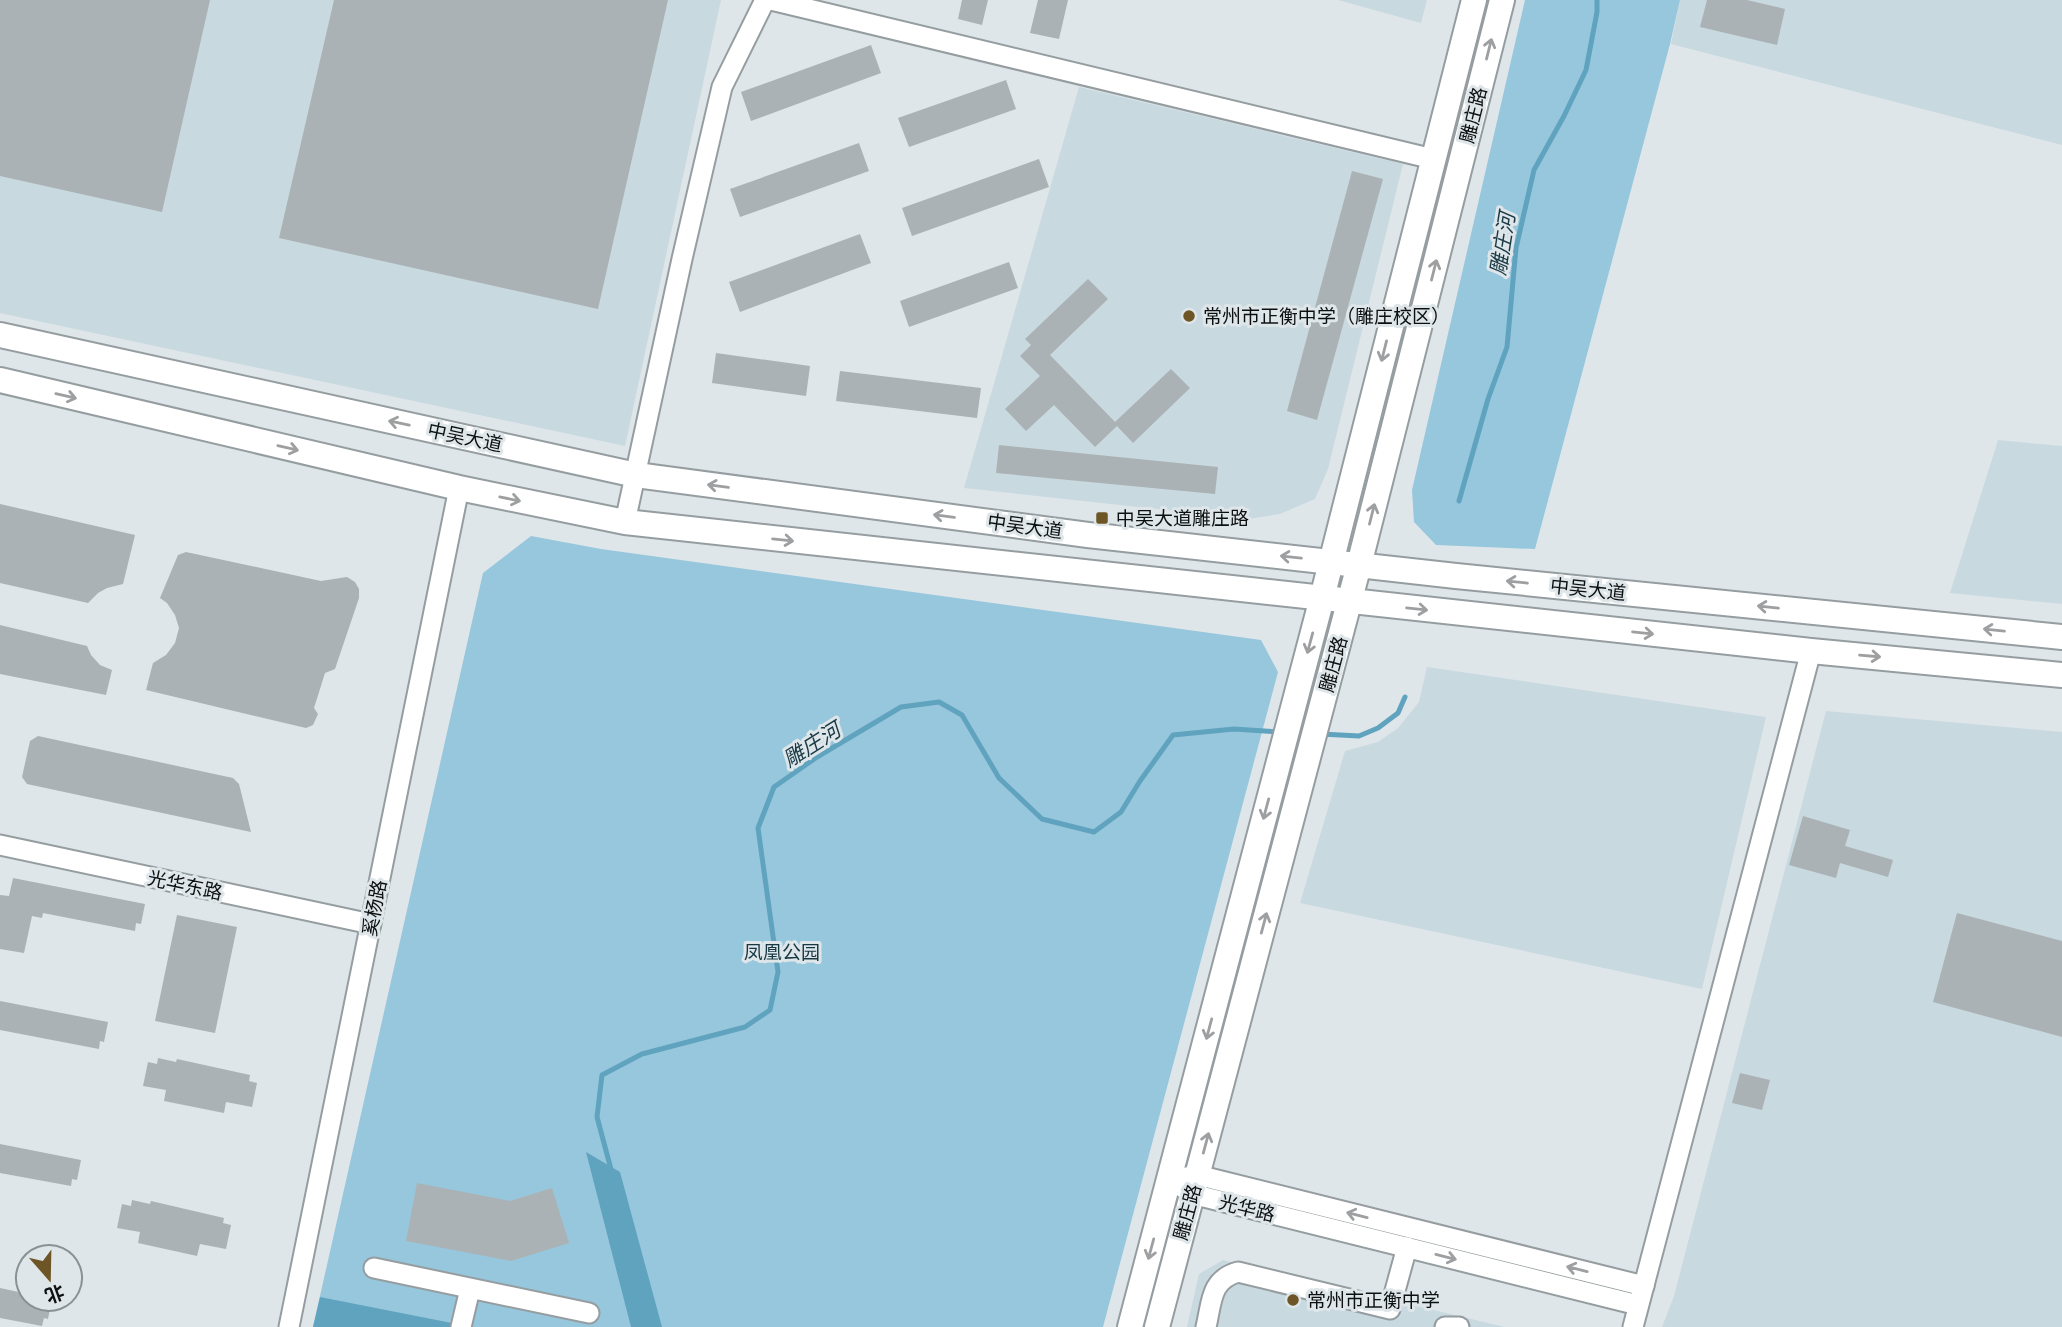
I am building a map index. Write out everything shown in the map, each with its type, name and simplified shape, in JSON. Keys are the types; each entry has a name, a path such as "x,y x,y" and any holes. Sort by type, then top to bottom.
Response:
{"main road":[{"name":"雕庄路","path":"1130,1327 1322,598 1474,0"},
{"name":"雕庄路","path":"1157,1327 1359,565 1502,0"},
{"name":"中吴大道","path":"0,335 636,475 1088,535 2062,637"},
{"name":"中吴大道","path":"0,380 459,488 625,522 2062,676"}],"street":[{"path":"625,522 722,87 765,0"},
{"path":"771,0 1433,159"},
{"name":"奚杨路","path":"289,1327 459,488"},
{"path":"1633,1327 1811,651"},
{"name":"光华东路","path":"0,845 371,924"},
{"name":"光华路","path":"1169,1178 1641,1295"},
{"name":"光华路","path":"1195,1185 1407,1247 1641,1295"},
{"path":"1206,1327 1216,1285 1226,1275 1238,1272 1390,1309 1407,1247"},
{"path":"374,1268 589,1313"},
{"path":"461,1327 470,1289"},
{"path":"1445,1327 1459,1327"}],"shaded area":[{"path":"0,0 721,0 625,446 0,313"},
{"path":"1338,0 1427,0 1421,23"},
{"path":"1680,0 2062,0 2062,145 1671,44"},
{"name":"常州市正衡中学（雕庄校区）","path":"1079,87 1403,164 1328,469 1315,499 1280,514 1249,519 964,488"},
{"path":"1998,440 2062,446 2062,604 1950,593"},
{"path":"1427,667 1766,717 1702,989 1300,903 1345,751 1378,742 1398,728 1419,702"},
{"path":"1826,711 2062,732 2062,1327 1662,1327 1674,1296"},
{"path":"586,1152 620,1172 662,1327 631,1327"},
{"name":"常州市正衡中学","path":"1223,1260 1505,1327 1187,1327 1199,1274"},
{"path":"320,1297 472,1327 313,1327"}],"green space":[{"path":"1525,0 1680,0 1535,549 1436,545 1414,522 1412,490"},
{"name":"凤凰公园","path":"531,536 601,549 1261,640 1278,672 1103,1327 313,1327 483,573"}],"building":[{"path":"0,0 210,0 162,212 0,176"},
{"path":"334,0 668,0 598,309 279,238"},
{"path":"962,0 988,0 982,25 958,19"},
{"path":"1038,0 1068,0 1059,39 1030,33"},
{"path":"1707,0 1747,0 1785,9 1777,45 1700,27"},
{"path":"871,45 881,73 751,121 741,92"},
{"path":"1006,80 1016,109 909,147 898,118"},
{"path":"859,143 869,171 740,217 730,189"},
{"path":"1039,159 1049,187 912,236 902,208"},
{"path":"1352,171 1383,179 1317,420 1287,411"},
{"path":"860,234 871,263 740,312 729,282"},
{"path":"1009,262 1018,288 909,327 900,301"},
{"path":"1088,279 1108,299 1050,355 1115,422 1171,369 1190,388 1133,443 1117,426 1095,447 1054,405 1026,431 1005,409 1040,376 1020,356 1031,345 1025,339"},
{"path":"716,353 810,366 806,396 712,383"},
{"path":"840,371 981,388 977,418 836,401"},
{"path":"999,445 1218,467 1215,494 996,473"},
{"path":"0,504 135,535 123,584 107,588 88,603 0,583"},
{"path":"186,552 321,581 347,577 355,582 359,589 359,598 335,669 325,673 314,708 318,714 313,725 306,728 146,690 153,663 166,655 175,643 179,628 175,615 160,598 178,555"},
{"path":"0,625 87,646 100,665 112,670 106,695 0,674"},
{"path":"38,736 233,778 239,784 251,832 27,784 22,777 30,741"},
{"path":"1803,816 1850,830 1845,846 1893,860 1888,877 1840,863 1836,878 1789,865"},
{"path":"13,878 145,904 141,924 136,923 135,931 43,913 42,918 32,916 24,953 0,949 0,895 9,896"},
{"path":"1957,913 2062,941 2062,1037 1933,1002"},
{"path":"177,915 237,927 215,1033 155,1021"},
{"path":"0,1001 108,1022 104,1042 100,1041 99,1049 0,1030"},
{"path":"158,1058 176,1062 177,1059 250,1075 249,1081 257,1083 252,1107 226,1102 224,1113 164,1101 166,1090 143,1086 148,1062 157,1064"},
{"path":"1740,1073 1770,1080 1762,1110 1732,1103"},
{"path":"0,1144 81,1160 77,1180 72,1179 71,1186 0,1173"},
{"path":"417,1183 510,1201 552,1188 569,1243 511,1261 406,1241"},
{"path":"132,1200 150,1204 151,1201 224,1218 223,1223 231,1225 226,1249 200,1244 197,1256 138,1243 140,1232 117,1228 122,1204 131,1206"},
{"path":"0,1288 14,1291 14,1313 49,1313 48,1319 44,1318 42,1326 0,1318"}],"waterway":[{"name":"雕庄河","path":"1459,501 1488,399 1507,347 1516,248 1534,170 1586,70 1597,0"},
{"name":"雕庄河","path":"1321,734 1359,736 1378,728 1398,713 1405,697"},
{"name":"雕庄河","path":"612,1173 597,1117 602,1075 642,1054 745,1027 770,1010 778,972 758,828 774,787 817,757 901,707 939,702 962,715 999,778 1042,819 1094,832 1121,812 1173,735 1234,729 1279,732"}],"place":[{"name":"常州市正衡中学（雕庄校区）","path":"1189,316"},
{"name":"中吴大道雕庄路","path":"1102,518"},
{"name":"常州市正衡中学","path":"1293,1300"}]}
